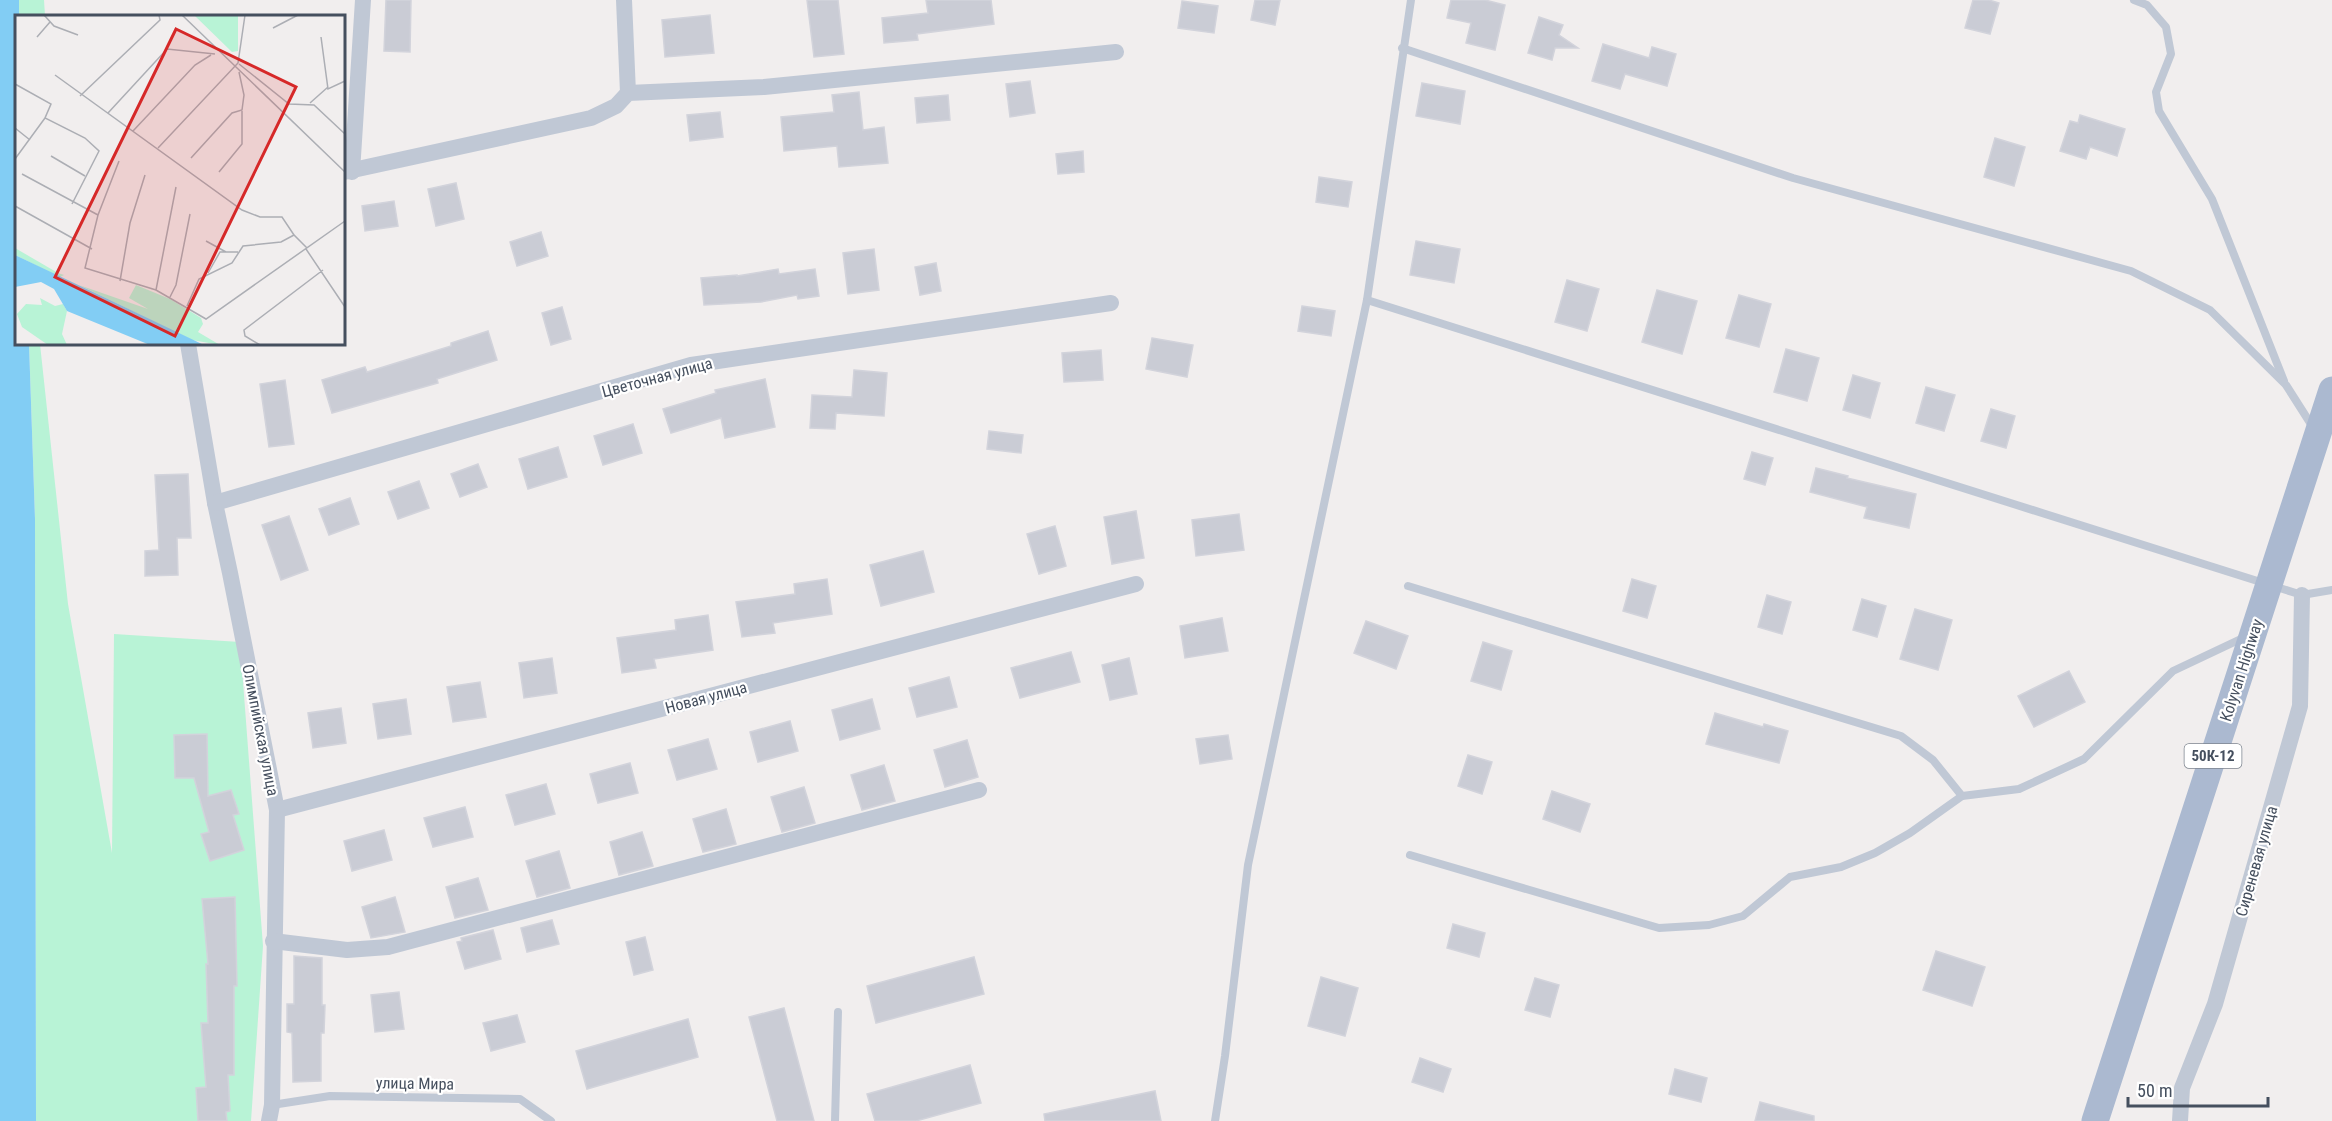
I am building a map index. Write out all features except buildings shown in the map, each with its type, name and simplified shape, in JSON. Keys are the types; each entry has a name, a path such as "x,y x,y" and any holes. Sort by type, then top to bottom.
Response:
{"main road":[{"name":"Kolyvan Highway","path":"2095,1121 2332,390"}],"street":[{"path":"363,0 348,172 591,118 616,106 628,93 764,87 1116,52"},
{"path":"624,0 628,93"},
{"name":"Цветочная улица","path":"214,503 691,365 1111,303"},
{"name":"Олимпийская улица","path":"188,345 214,503 277,810 271,1113"},
{"name":"Новая улица","path":"277,810 1136,584"},
{"name":"Сиреневая улица","path":"2180,1121 2182,1088 2215,1005 2300,706 2302,595"},
{"path":"273,941 347,950 388,947 979,790"}],"lane":[{"path":"1215,1121 1248,865 1367,300 1402,48 1411,0"},
{"path":"2134,0 2147,5 2166,27 2171,54 2156,92 2159,111 2212,199 2286,385 2318,435"},
{"path":"1402,48 1793,178 2131,271 2210,310 2286,385"},
{"path":"1367,300 2302,595 2332,590"},
{"path":"1408,586 1901,736 1933,760 1962,796"},
{"path":"1410,855 1659,928 1709,925 1743,916 1790,877 1841,867 1875,853 1910,833 1962,796 2019,789 2084,759 2173,671 2253,633"},
{"path":"835,1121 838,1012"},
{"name":"улица Мира","path":"271,1113 330,1096 520,1099 551,1121"}],"green space":[{"path":"19,0 44,0 45,15 19,15"},
{"path":"29,345 40,345 68,604 112,853 114,634 240,642 263,946 251,1121 36,1121 35,519"}],"water":[{"path":"0,0 19,0 19,15 15,15 15,345 29,345 35,519 36,1121 0,1121"}]}
